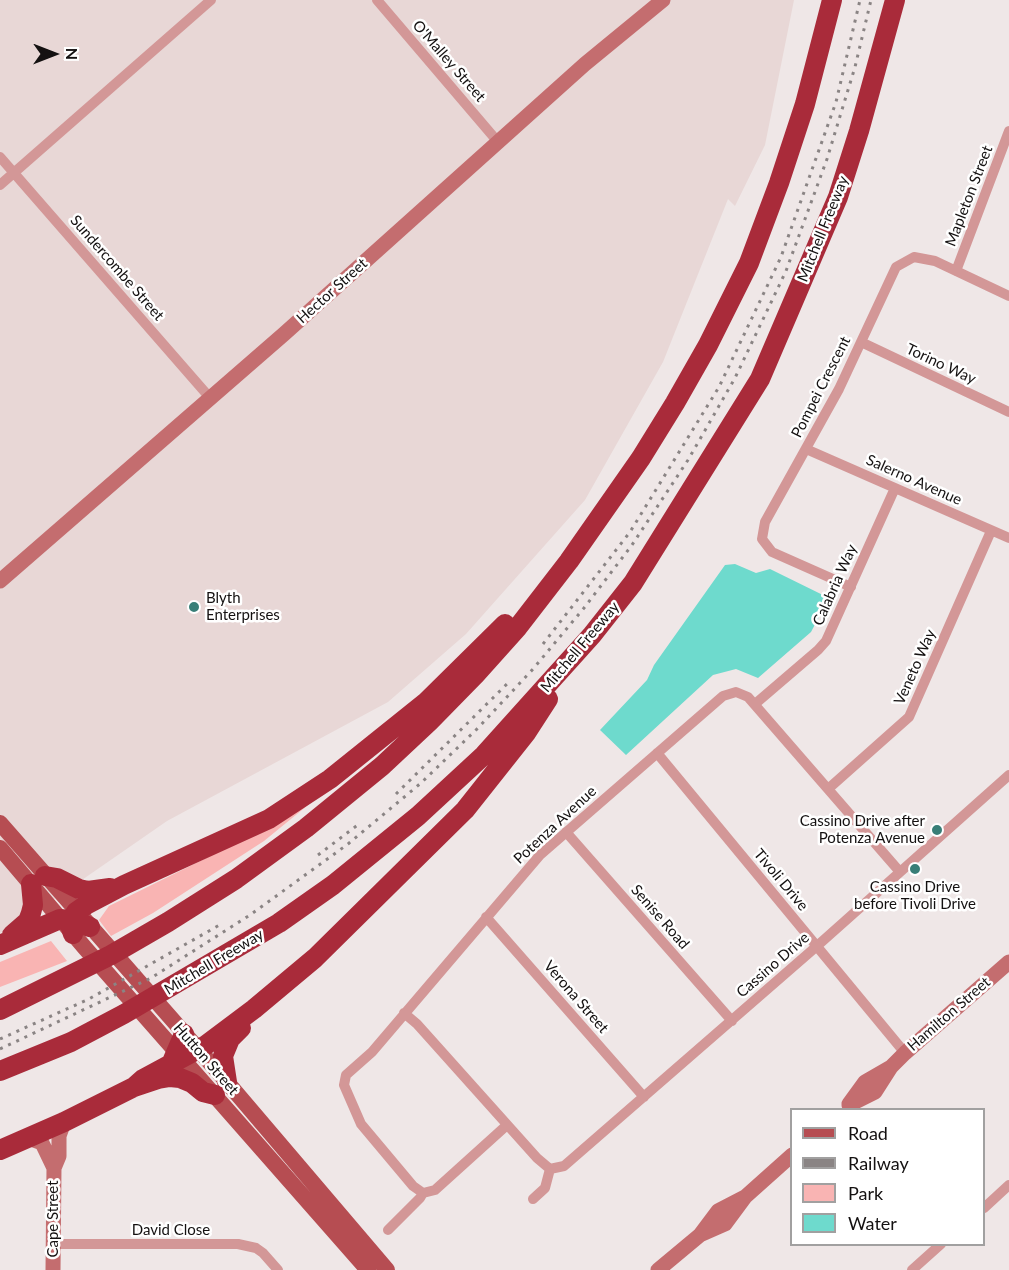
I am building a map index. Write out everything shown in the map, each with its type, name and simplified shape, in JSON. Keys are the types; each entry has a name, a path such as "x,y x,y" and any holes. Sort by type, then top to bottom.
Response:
{"highway":[{"path":"0,1010 111,955 168,922 236,879 306,828 382,766 451,700 518,627 569,561 641,458 708,345 749,263 779,183 801,116 832,0"},
{"name":"Mitchell Freeway","path":"0,1071 71,1042 124,1014 279,923 333,885 418,816 484,754 592,635 633,583 760,379 838,197 895,0"},
{"path":"2,944 75,923 124,885 269,819 330,779 426,702 569,561"},
{"path":"134,1087 179,1046 206,1045 254,1009 315,958 465,810 526,733 592,635"},
{"path":"2,944 27,921 32,913 38,880 57,878 88,891 124,885"},
{"path":"0,1150 64,1122 134,1087 170,1077 192,1083 202,1092 221,1088 225,1046 251,1019 254,1009"}],"main road":[{"name":"Hector Street","path":"0,581 211,399 585,63 663,0"},
{"name":"Hutton Street","path":"0,823 38,880 179,1046 221,1088 387,1270"},
{"name":"Hutton Street","path":"0,848 38,880"},
{"name":"Hutton Street","path":"75,923 155,1028 179,1046"},
{"name":"Hamilton Street","path":"846,1107 865,1082 891,1067 904,1053 1009,962"},
{"name":"Hutton Street","path":"221,1088 368,1270"},
{"name":"Cape Street","path":"53,1270 54,1168 59,1156 59,1136 64,1122"},
{"name":"Cape Street","path":"28,1138 42,1143 54,1168"},
{"path":"658,1270 700,1235 718,1211 745,1197 790,1157"}],"street":[{"path":"0,185 211,0"},
{"name":"O'Malley Street","path":"377,0 498,142"},
{"name":"Mapleton Street","path":"956,271 1008,136"},
{"name":"Sundercombe Street","path":"0,157 211,399"},
{"name":"Pompei Crescent","path":"851,587 772,552 762,539 765,522 839,390 896,267 914,257 935,261 1009,296"},
{"name":"Torino Way","path":"861,342 1009,412"},
{"name":"Salerno Avenue","path":"806,449 1009,538"},
{"name":"Calabria Way","path":"754,704 826,641 895,488"},
{"name":"Veneto Way","path":"828,789 909,717 991,531"},
{"name":"Potenza Avenue","path":"423,1193 413,1186 361,1124 344,1085 346,1075 372,1052 540,855 723,696 736,692 748,697 900,872"},
{"name":"Tivoli Drive","path":"657,753 904,1053"},
{"name":"Cassino Drive","path":"550,1169 564,1166 732,1021 1009,775"},
{"name":"Senise Road","path":"566,832 732,1021"},
{"name":"Verona Street","path":"486,916 644,1097"},
{"path":"404,1013 417,1024 537,1158 550,1169 545,1188 533,1199"},
{"path":"387,1230 423,1193 435,1190 507,1125"},
{"path":"985,1207 1009,1185"},
{"name":"David Close","path":"53,1244 238,1244 256,1248 278,1270"},
{"path":"912,1270 940,1246"}],"shaded area":[{"path":"0,0 794,0 765,145 735,206 728,199 663,362 585,500 466,634 388,702 167,821 14,927 0,933"}],"green space":[{"path":"324,792 264,841 153,913 111,936 99,920 109,906 259,832"},
{"path":"51,941 67,961 0,987 0,962"}],"water":[{"path":"735,564 756,573 770,569 829,598 811,632 758,678 736,669 713,675 626,755 600,730 647,680 654,665 725,565"}],"railway":[{"path":"543,644 630,532 719,387 781,257 836,102 860,0"},
{"path":"0,1049 151,978 250,915 348,844 421,783 478,728 533,669 584,608 632,545 688,460 735,378 786,271 827,159 855,67 871,0"},
{"path":"396,794 511,680"},
{"path":"318,855 359,824"},
{"path":"0,1039 89,999 223,923"}],"place":[{"name":"Blyth Enterprises","path":"194,607"},
{"name":"Cassino Drive after Potenza Avenue","path":"937,830"},
{"name":"Cassino Drive before Tivoli Drive","path":"915,869"}]}
